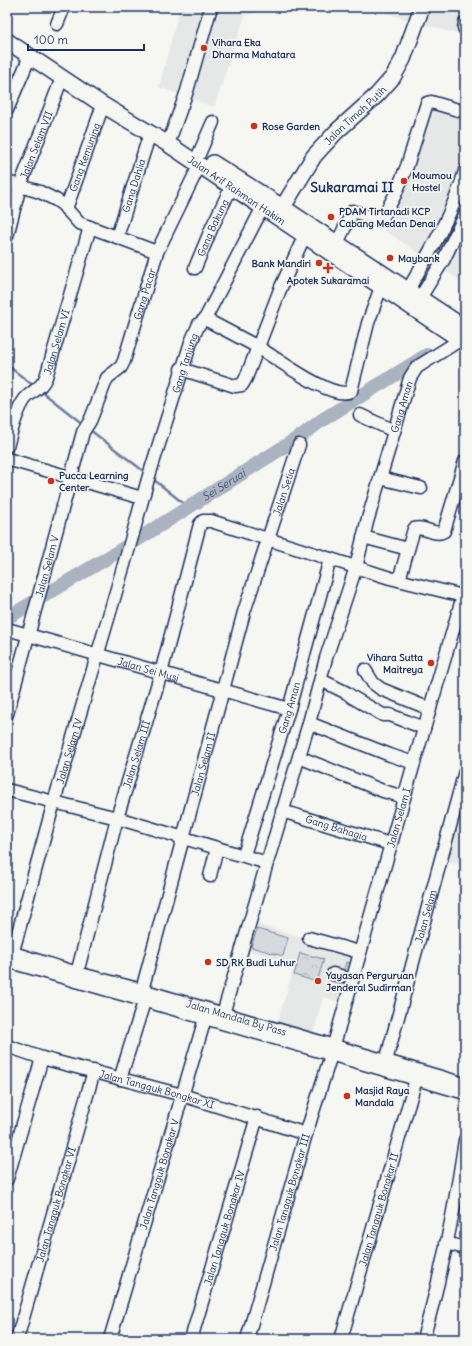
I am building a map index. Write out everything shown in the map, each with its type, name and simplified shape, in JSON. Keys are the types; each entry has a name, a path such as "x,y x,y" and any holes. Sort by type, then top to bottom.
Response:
{"main road":[{"name":"Jalan Timah Putih","path":"280,212 314,156 337,131 377,95 392,77 403,58 422,7"},
{"name":"Jalan Arif Rahman Hakim","path":"7,30 265,203 337,243 414,294 463,337"},
{"name":"Jalan Arif Rahman Hakim","path":"7,41 103,105 150,133 169,140"},
{"name":"Jalan Arif Rahman Hakim","path":"199,160 232,188 265,203"},
{"name":"Jalan Arif Rahman Hakim","path":"280,212 304,237 381,288 463,337"}],"street":[{"path":"58,24 64,7"},
{"path":"169,140 188,91 211,7"},
{"path":"7,110 30,56"},
{"name":"Jalan Selam VII","path":"7,236 20,186 62,78"},
{"path":"337,243 353,211 378,220 383,217 395,195 407,166 428,103 431,102 465,112"},
{"name":"Gang Kemuning","path":"66,209 103,105"},
{"name":"Gang Pacar","path":"88,425 107,378 120,367 124,361 157,252 199,160 213,122"},
{"name":"Gang Dahlia","path":"117,237 150,133"},
{"path":"414,294 430,251 462,196 465,171"},
{"path":"7,182 40,192 56,200 79,223 157,252"},
{"name":"Gang Bakung","path":"195,268 212,227 232,188"},
{"name":"Gang Tanjung","path":"129,546 149,474 181,369 191,342 199,324 205,318 265,203"},
{"path":"414,294 444,259 465,215"},
{"name":"Jalan Selam VI","path":"7,446 16,418 23,403 38,388 46,377 90,228"},
{"path":"181,369 235,386 242,385 281,287 304,237"},
{"path":"430,251 444,259"},
{"path":"205,318 258,347 316,384 342,393 349,393 351,391 368,323 381,288"},
{"name":"Gang Aman","path":"223,1014 309,723 320,680 356,567 363,537 410,378 422,364 463,337"},
{"path":"360,415 394,431"},
{"name":"Jalan Selam V","path":"7,714 71,477 88,425"},
{"name":"Jalan Setia","path":"267,538 299,445"},
{"path":"7,459 142,498"},
{"path":"399,580 413,532 416,528 438,533 444,531 465,461"},
{"path":"380,478 421,488"},
{"name":"Jalan Selam III","path":"76,977 117,818 161,673 198,528 203,521 211,521 267,538"},
{"path":"363,537 408,550"},
{"path":"267,538 399,580 464,592"},
{"name":"Jalan Selam II","path":"120,1079 222,690 267,538"},
{"name":"Jalan Selam IV","path":"9,957 129,546"},
{"name":"Gang Aman","path":"244,855 289,709 330,559"},
{"name":"Jalan Selam I","path":"332,1050 390,844 464,592"},
{"name":"Jalan Sei Musi","path":"7,629 97,656 289,709"},
{"path":"365,670 373,683 381,689 430,709"},
{"path":"320,680 347,693 383,715 390,715 424,728"},
{"path":"309,723 414,763"},
{"path":"299,757 383,791 404,797"},
{"name":"Jalan Selam","path":"386,1061 465,771"},
{"path":"7,790 117,818 267,863"},
{"name":"Gang Bahagia","path":"282,811 390,844"},
{"path":"210,876 217,848"},
{"path":"310,938 359,952"},
{"name":"Jalan Mandala By Pass","path":"9,957 332,1050 386,1061 465,1084"},
{"name":"Jalan Mandala By Pass","path":"207,1014 223,1014 416,1079 465,1093"},
{"name":"Jalan Tangguk Bongkar V","path":"110,1339 207,1014"},
{"name":"Jalan Tangguk Bongkar XI","path":"7,1046 42,1058 182,1095 256,1117 306,1134"},
{"name":"Jalan Tangguk Bongkar III","path":"247,1339 306,1134 332,1050"},
{"path":"7,1179 42,1058"},
{"name":"Jalan Tangguk Bongkar VI","path":"17,1339 94,1071"},
{"name":"Jalan Tangguk Bongkar II","path":"341,1339 416,1079"},
{"name":"Jalan Tangguk Bongkar IV","path":"191,1339 256,1117"},
{"path":"423,1339 431,1314 446,1243 465,1140"},
{"path":"446,1243 465,1248"}],"shaded area":[{"path":"180,7 280,7 245,15 214,107 159,87"},
{"path":"387,7 465,7 465,36 385,13"},
{"path":"432,108 465,117 465,284 384,230 410,172"},
{"path":"456,817 465,819 465,866 445,861"},
{"name":"Yayasan Perguruan Jenderal Sudirman","path":"252,923 355,952 341,1002 323,997 313,1034 277,1024 295,964 245,950"}],"green space":[{"path":"257,929 288,938 283,956 251,947"},
{"path":"300,953 324,959 317,982 294,975"},
{"path":"346,962 352,964 345,990 339,988"}],"waterway":[{"name":"Sei Seruai","path":"7,618 129,545 301,436 322,420 427,355"},
{"path":"7,365 34,386"},
{"path":"41,391 84,425"},
{"path":"90,430 146,473"},
{"path":"153,479 188,507"}],"place":[{"name":"Vihara Eka Dharma Mahatara","path":"204,48"},
{"name":"Rose Garden","path":"254,126"},
{"name":"Moumou Hostel","path":"404,181"},
{"name":"PDAM Tirtanadi KCP Cabang Medan Denai","path":"331,217"},
{"name":"Maybank","path":"390,258"},
{"name":"Bank Mandiri","path":"319,263"},
{"name":"Apotek Sukaramai","path":"328,268"},
{"name":"Pucca Learning Center","path":"51,481"},
{"name":"Vihara Sutta Maitreya","path":"431,663"},
{"name":"SD RK Budi Luhur","path":"208,962"},
{"name":"Yayasan Perguruan Jenderal Sudirman","path":"318,981"},
{"name":"Masjid Raya Mandala","path":"347,1096"}],"district":[{"name":"Sukaramai II","path":"352,187"}]}
